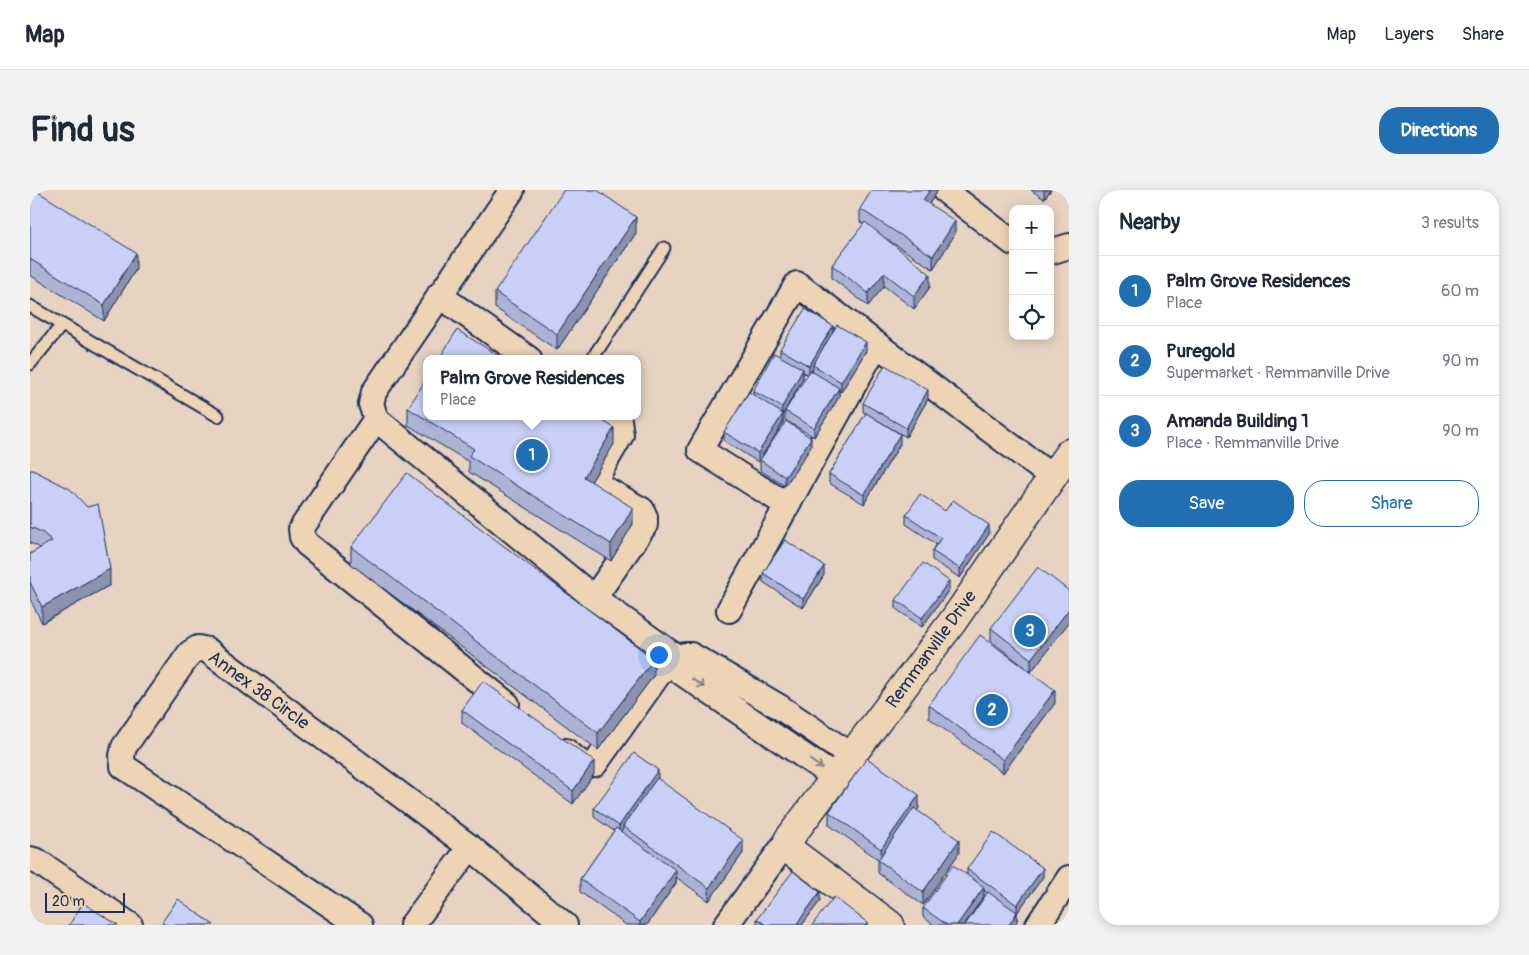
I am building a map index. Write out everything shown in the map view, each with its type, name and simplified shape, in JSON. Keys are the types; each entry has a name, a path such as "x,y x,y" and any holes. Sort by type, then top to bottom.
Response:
{"main road":[{"name":"Remmanville Drive","path":"788,840 953,620 1069,453"},
{"path":"788,840 791,851 890,925"}],"street":[{"path":"512,190 374,392 372,404 376,419 594,598 676,656 691,655 804,723 852,756"},
{"path":"944,190 1009,240"},
{"path":"1054,251 1069,246"},
{"path":"787,505 700,450 797,284 1052,478"},
{"path":"439,295 524,355"},
{"path":"729,610 876,345"},
{"path":"376,419 301,529 302,537 307,544 522,716"},
{"path":"594,598 645,525 645,517 642,510 598,485 596,478 621,434 619,420"},
{"name":"Annex 38 Circle","path":"360,925 123,766 122,756 124,747 190,652 198,648 206,650 470,847"},
{"path":"676,656 679,671 836,778"},
{"path":"552,740 583,764 595,764 676,656"},
{"path":"742,713 754,692"},
{"path":"790,745 804,723"},
{"path":"726,925 788,840"},
{"path":"412,925 470,847 565,925"},
{"path":"30,859 37,861 130,925"},
{"path":"1038,925 1069,878"}],"lane":[{"path":"595,355 664,248"},
{"path":"30,306 61,326 145,372 218,416"},
{"path":"30,364 61,326"}],"building":[{"path":"30,190 35,190 136,253 104,305 30,259"},
{"path":"564,190 597,190 636,217 557,334 495,292"},
{"path":"872,190 930,190 923,200 955,221 933,256 860,209"},
{"path":"865,222 930,274 914,296 884,273 868,293 832,265"},
{"path":"805,309 833,326 809,366 780,349"},
{"path":"837,325 866,342 841,382 813,365"},
{"path":"457,330 498,355 441,355"},
{"path":"774,353 803,369 782,407 753,391"},
{"path":"885,365 928,390 906,428 863,403"},
{"path":"810,370 839,388 814,428 785,411"},
{"path":"423,384 423,417 408,408"},
{"path":"749,392 783,414 758,453 724,432"},
{"path":"866,413 900,434 864,495 829,474"},
{"path":"427,420 602,420 614,428 584,477 633,508 611,544 469,456 474,449"},
{"path":"786,421 811,438 785,477 760,460"},
{"path":"30,470 70,489 87,507 98,504 110,569 42,607 30,582 30,554 52,541 42,532 30,527"},
{"path":"407,473 654,659 598,733 351,547"},
{"path":"920,494 945,511 953,500 989,525 960,569 932,551 941,538 906,515"},
{"path":"785,540 824,566 803,599 763,573"},
{"path":"923,563 949,581 922,618 896,600"},
{"path":"1038,567 1069,591 1069,609 1031,659 991,628"},
{"path":"980,635 1055,690 1003,760 929,705"},
{"path":"483,681 594,761 573,791 462,710"},
{"path":"634,753 658,770 619,826 594,808"},
{"path":"867,758 919,795 881,849 829,812"},
{"path":"657,778 743,840 709,888 623,826"},
{"path":"914,808 959,840 923,892 878,860"},
{"path":"616,828 676,870 640,922 580,879"},
{"path":"993,832 1043,868 1017,905 967,869"},
{"path":"953,865 984,887 957,925 947,925 923,908"},
{"path":"793,871 820,892 796,925 766,925 757,919"},
{"path":"988,892 1017,912 1009,925 965,925"},
{"path":"834,897 869,924 812,925"},
{"path":"178,899 214,925 166,925 162,922"},
{"path":"83,903 118,925 69,925"}],"place":[{"name":"Palm Grove Residences","path":"532,455"},
{"name":"Amanda Building 1","path":"1030,631"},
{"name":"Puregold","path":"992,710"}]}
